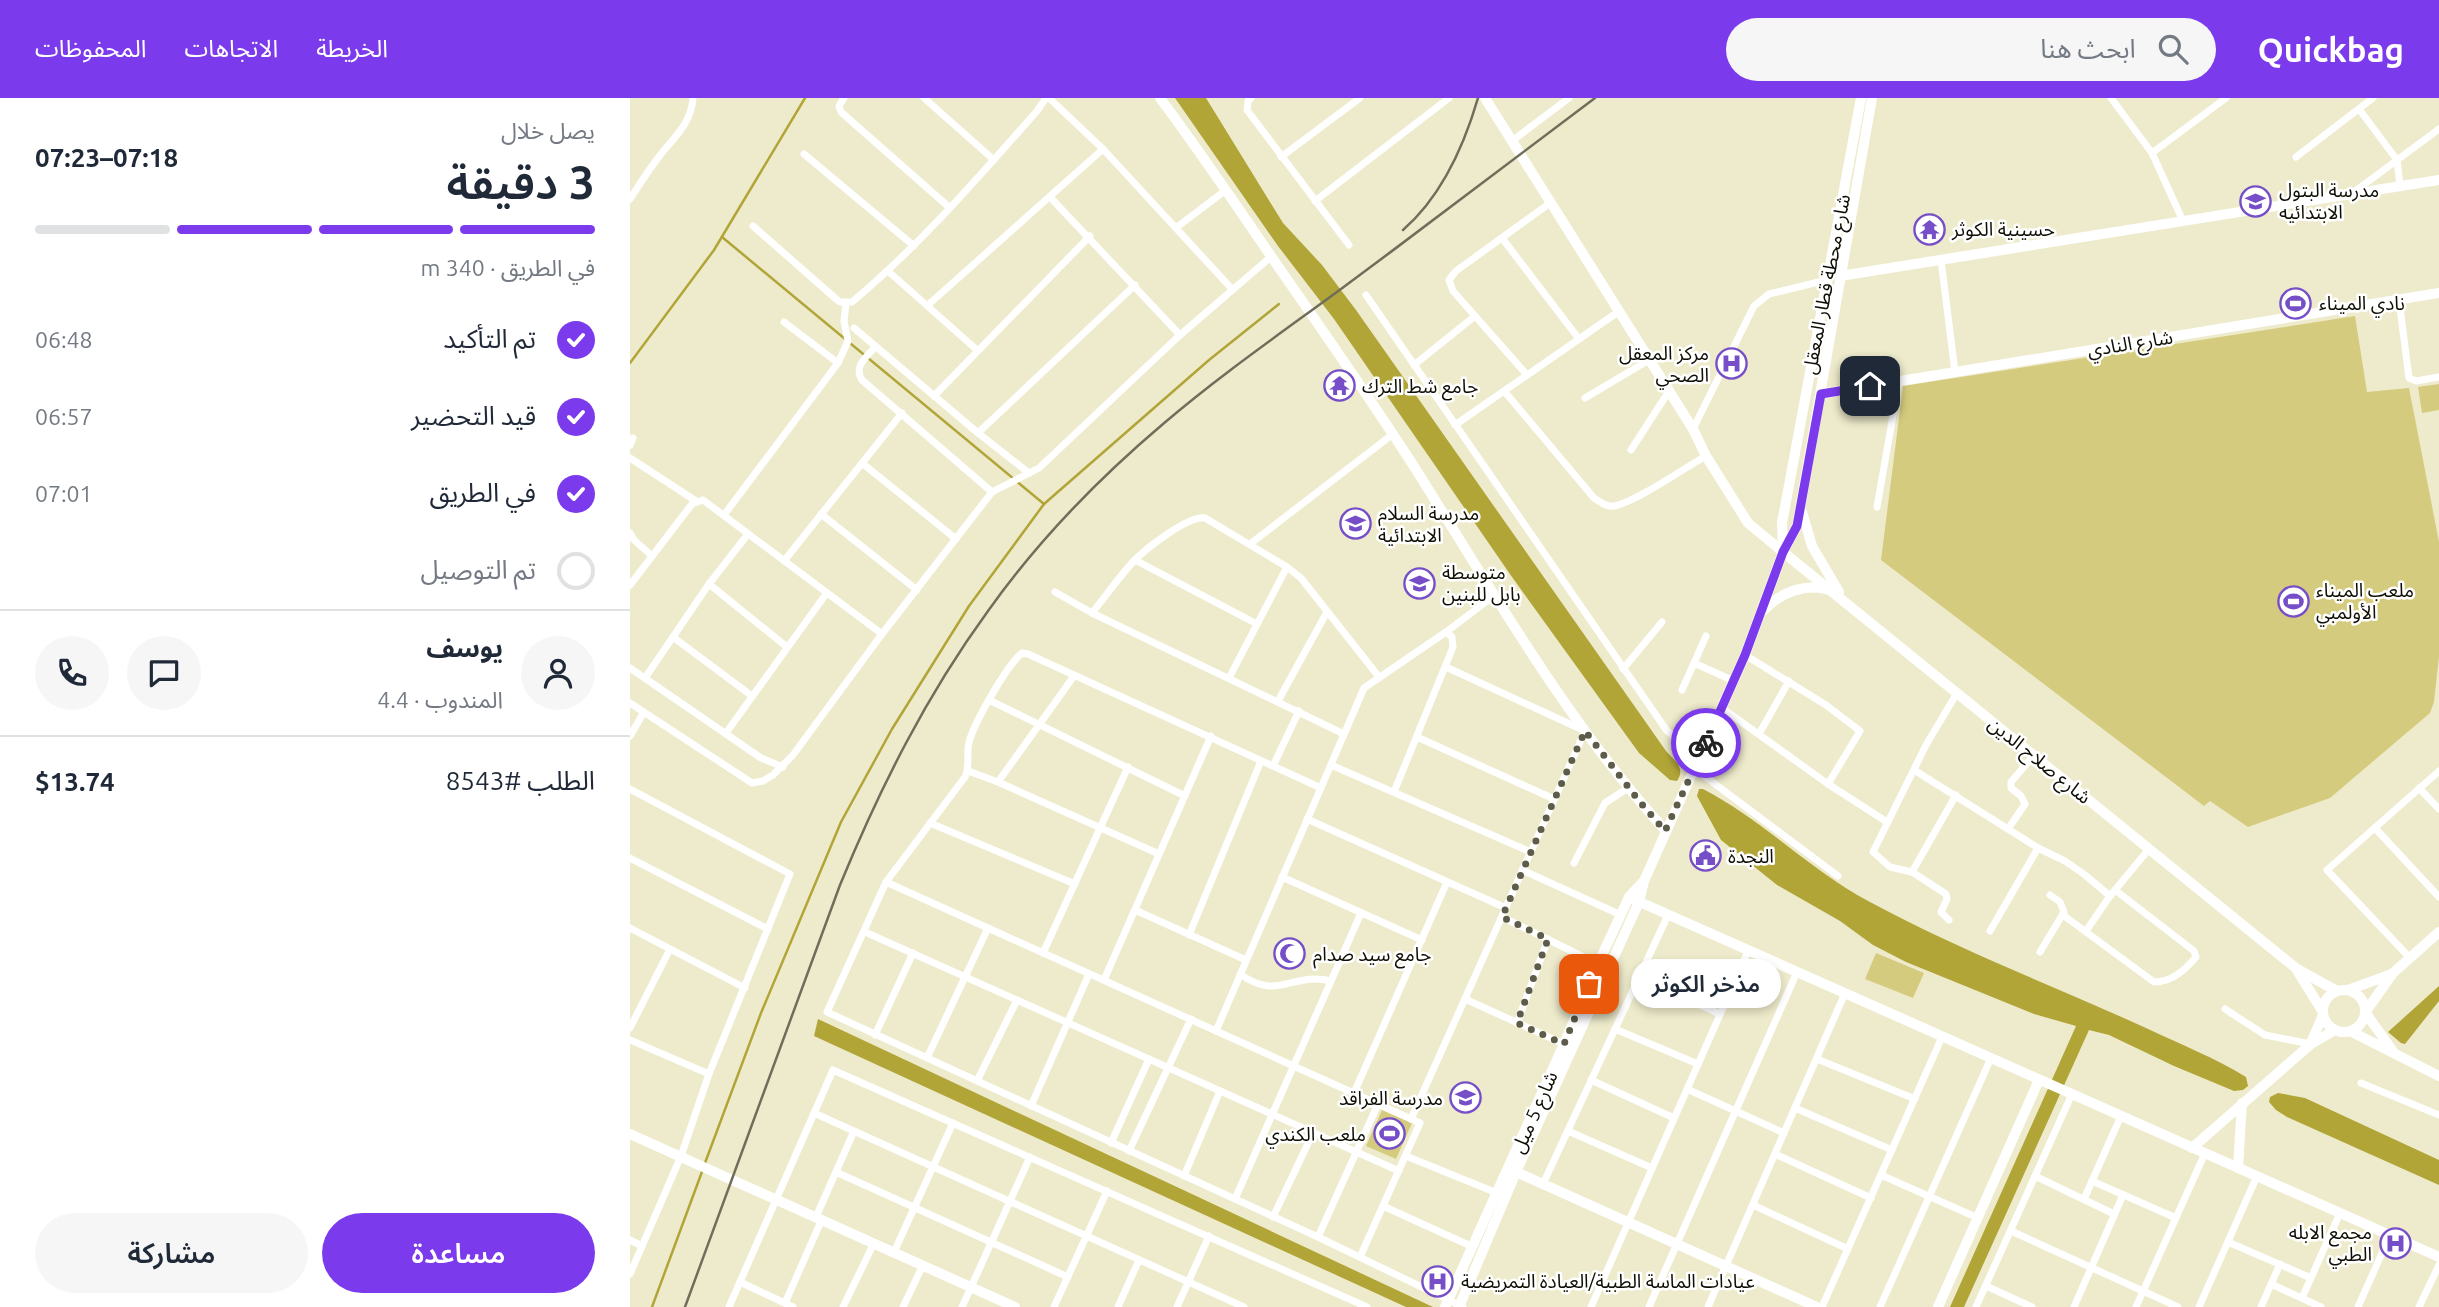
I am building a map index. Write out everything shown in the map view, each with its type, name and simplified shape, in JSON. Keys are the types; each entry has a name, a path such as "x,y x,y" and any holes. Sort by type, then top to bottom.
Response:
{"main road":[{"name":"شارع محطة قطار المعقل","path":"1783,552 1782,523 1861,98"},
{"name":"شارع محطة قطار المعقل","path":"1783,552 1797,526 1872,98"},
{"path":"1801,502 1805,527 1812,546 1847,603"},
{"name":"شارع صلاح الدين","path":"1783,552 2297,969 2343,991"},
{"name":"شارع 5 ميل","path":"1455,1305 1734,681 1783,552"},
{"path":"1762,612 1779,598 1795,590 1813,587 1832,591"},
{"name":"شارع 5 ميل","path":"1455,1305 1474,1247 1598,964 1621,915 1634,900"},
{"name":"شارع صلاح الدين","path":"2297,969 2323,1013"},
{"path":"2399,1057 2378,1034 2365,1011 2361,997 2343,991 2327,999 2323,1013 2335,1030 2350,1031 2399,1057 2439,1076"},
{"path":"2350,1031 2361,1024 2365,1011"}],"street":[{"path":"630,199 658,158 687,123 693,98"},
{"path":"844,98 839,106 841,112 950,208"},
{"path":"754,226 835,298 846,303 852,302 914,246 1047,98 1103,149 1232,289"},
{"path":"1160,98 1394,434 1495,595 1585,731 1665,831"},
{"path":"1251,98 1247,110 1349,245"},
{"path":"1281,157 1360,98"},
{"path":"1315,201 1449,98"},
{"path":"1485,98 1693,429 1706,456 1748,523 1783,552"},
{"path":"1512,141 1569,98"},
{"path":"2111,98 2152,153 2183,221"},
{"path":"2152,153 2226,98"},
{"path":"2296,157 2373,98"},
{"path":"929,100 994,160"},
{"path":"2359,109 2397,160 2400,186"},
{"path":"2350,194 2439,129"},
{"path":"928,305 1103,149"},
{"path":"804,154 914,246"},
{"path":"1840,276 2439,180"},
{"path":"1177,227 1226,190"},
{"path":"1050,197 1090,236 1180,335"},
{"path":"1527,375 1453,291 1449,280 1451,275 1550,203"},
{"path":"934,396 1090,236"},
{"path":"1502,238 1579,339"},
{"path":"630,703 752,783 768,779 783,767 992,492 1038,467 1180,335 1272,256"},
{"path":"1941,260 1955,372"},
{"path":"888,271 977,350"},
{"path":"1693,429 1754,306 1769,294 1827,280"},
{"path":"978,433 1135,285"},
{"name":"شارع النادي","path":"1821,394 2439,293"},
{"path":"1366,295 1667,731 1700,756"},
{"path":"2399,300 2407,375 2413,381 2439,377"},
{"path":"724,515 838,363 848,341 844,321 846,303"},
{"path":"1455,425 1618,312"},
{"path":"1414,365 1475,316"},
{"path":"784,322 838,363"},
{"path":"853,328 1029,473"},
{"path":"875,346 859,366 862,380 992,492"},
{"path":"1585,398 1648,360"},
{"path":"1877,507 1899,381"},
{"path":"1630,450 1669,391"},
{"path":"1505,392 1539,436 1602,504 1614,506 1633,498 1706,456"},
{"path":"784,561 902,413"},
{"path":"1250,544 1394,434"},
{"path":"630,458 696,501 707,502 882,634"},
{"path":"862,463 956,540"},
{"path":"630,585 696,501"},
{"path":"821,514 917,590"},
{"path":"1092,613 1135,560 1187,521 1205,517 1287,567 1310,588 1379,677"},
{"path":"630,533 652,556"},
{"path":"645,678 709,584 748,534"},
{"path":"1135,560 1257,624"},
{"path":"1229,678 1287,567"},
{"path":"709,584 786,647"},
{"path":"1055,592 1092,613 1344,734"},
{"path":"726,733 826,594"},
{"path":"1216,1031 1364,688 1495,595"},
{"path":"1278,701 1327,612"},
{"path":"1623,670 1662,622"},
{"path":"1394,792 1453,646 1452,637 1446,632"},
{"path":"1682,690 1706,636"},
{"path":"673,637 752,696"},
{"path":"1321,788 1028,653 1022,653 989,700 970,738 967,750 968,771 961,784 886,882 827,1012 1318,1237 1455,1305"},
{"path":"1745,655 1847,719 1860,731 1828,784"},
{"path":"1693,663 1734,681"},
{"path":"1446,667 1585,731"},
{"path":"630,668 761,758 783,767"},
{"path":"998,782 1074,676"},
{"path":"1759,734 1789,681"},
{"path":"1949,920 1941,912 1947,899 1946,894 1912,872 1890,867 1872,852 1957,693"},
{"path":"989,700 1185,796"},
{"path":"1722,708 1828,784 1887,822"},
{"path":"1273,766 1299,711"},
{"path":"630,736 643,712"},
{"path":"1411,1119 1585,731"},
{"path":"1104,980 1211,736"},
{"path":"1417,737 1554,799"},
{"path":"2008,829 2025,804 2021,796 2011,788 2011,782 2034,755"},
{"path":"1189,935 1261,761"},
{"path":"1331,765 1531,852"},
{"path":"1043,953 1128,767"},
{"path":"1695,769 1838,876"},
{"path":"1914,770 2038,848 2085,874 2194,951 2196,957 2184,971 2163,982 2154,982 2063,915"},
{"path":"968,771 1160,854"},
{"path":"2410,958 2327,870 2439,771"},
{"path":"1574,863 1605,803 1629,788"},
{"path":"2419,788 2439,809"},
{"path":"630,789 790,874 709,1074 681,1156 630,1274"},
{"path":"1912,872 1956,795"},
{"path":"1307,819 1506,908"},
{"path":"930,823 1075,884"},
{"path":"2375,828 2439,897"},
{"path":"1990,930 2038,848"},
{"path":"2086,931 2112,893 2149,849"},
{"path":"630,858 768,929"},
{"path":"1522,870 1621,915"},
{"path":"1282,877 1422,940"},
{"path":"886,882 1420,1123 1360,1258"},
{"path":"1354,1093 1447,882"},
{"path":"2040,952 2063,915 2064,906 2050,895"},
{"path":"1634,900 2439,1257"},
{"path":"1135,910 1247,960"},
{"path":"1235,1199 1361,913"},
{"path":"1544,1184 1668,915"},
{"path":"1502,917 1598,964"},
{"path":"630,928 745,988"},
{"path":"927,1058 988,928"},
{"path":"865,932 1399,1171"},
{"path":"2365,1011 2393,974 2439,932"},
{"path":"1517,1023 1548,939"},
{"path":"630,1028 670,949"},
{"path":"1591,1307 1748,951"},
{"path":"875,1035 913,954"},
{"path":"1649,1307 1797,972"},
{"path":"1031,1105 1089,974"},
{"path":"1240,974 1254,984 1265,987 1305,979 1320,978 1331,981"},
{"path":"2343,991 2393,974"},
{"path":"1639,977 1720,1014"},
{"path":"1708,1307 1845,993"},
{"path":"1465,999 1564,1044"},
{"path":"977,1081 1017,1000"},
{"path":"2225,1009 2264,1035 2311,1044"},
{"path":"2311,1044 2323,1013"},
{"path":"1129,1151 1191,1019"},
{"path":"1615,1029 1698,1064"},
{"path":"2192,1148 2311,1044 2335,1030"},
{"path":"1822,1307 1942,1037"},
{"path":"630,1040 709,1074"},
{"path":"1880,1307 1991,1058"},
{"path":"1111,1143 1149,1059"},
{"path":"1816,1059 1915,1099"},
{"path":"729,1307 833,1070 1367,1307"},
{"path":"1591,1080 1674,1118"},
{"path":"1938,1307 2039,1080"},
{"path":"2361,1083 2439,1115"},
{"path":"1687,1090 1784,1133"},
{"path":"1184,1176 1220,1091"},
{"path":"1976,1307 2072,1094"},
{"path":"2238,1168 2242,1103"},
{"path":"1318,1237 1378,1104"},
{"path":"1795,1108 1892,1150"},
{"path":"814,1113 1231,1304 1244,1307"},
{"path":"2084,1199 2121,1116"},
{"path":"894,1252 953,1123"},
{"path":"1568,1130 1652,1168"},
{"path":"740,1282 789,1305 836,1172 854,1131"},
{"path":"1273,1217 1313,1133"},
{"path":"630,1134 1016,1307"},
{"path":"2136,1307 2205,1153"},
{"path":"1775,1154 1871,1198"},
{"path":"1405,1156 1497,1193"},
{"path":"962,1307 1030,1157"},
{"path":"836,1172 1068,1277"},
{"path":"1516,1172 1817,1307"},
{"path":"1881,1175 1978,1218"},
{"path":"2035,1176 2115,1214"},
{"path":"2199,1307 2257,1176"},
{"path":"2092,1181 2176,1218"},
{"path":"1054,1307 1107,1191"},
{"path":"2074,1307 2123,1195"},
{"path":"1753,1205 1848,1249"},
{"path":"1383,1206 1474,1247"},
{"path":"2302,1298 2340,1213"},
{"path":"2011,1231 2178,1307"},
{"path":"2358,1307 2390,1235"},
{"path":"1177,1307 1209,1236"},
{"path":"630,1240 642,1246"},
{"path":"2228,1242 2311,1278"},
{"path":"843,1307 874,1243"},
{"path":"1118,1307 1139,1260"},
{"path":"2261,1307 2280,1264"},
{"path":"903,1307 923,1265"},
{"path":"2419,1307 2439,1265"},
{"path":"2271,1284 2321,1307"},
{"path":"1986,1286 2032,1307"}],"shaded area":[{"path":"1175,98 1206,98 1283,223 1322,265 1356,310 1678,765 1680,772 1677,781 1670,780 1639,753"},
{"path":"2355,316 2367,392 2409,388 2439,542 2439,656 2434,702 2430,713 2330,798 2248,827 2210,801 2204,806 1881,560 1903,386"},
{"path":"2439,384 2439,410 2422,413 2418,387"},
{"path":"1699,789 1725,801 1827,875 1870,902 1972,952 2210,1057 2246,1077 2248,1086 2234,1091 2109,1035 2089,1030 1964,1307 1950,1307 2076,1026 2034,1014 1906,962 1873,945 1840,921 1777,885 1721,840 1697,796"},
{"path":"1876,953 1924,973 1913,998 1865,979"},
{"path":"2439,986 2439,1001 2405,1044 2388,1032"},
{"path":"818,1019 1433,1307 1406,1307 814,1036"},
{"path":"2278,1093 2305,1098 2439,1160 2439,1185 2287,1117 2269,1102 2270,1097"},
{"name":"ملعب الكندي","path":"1382,1110 1412,1123 1396,1159 1366,1146"}],"waterway":[{"path":"630,363 714,250 805,98"},
{"path":"722,237 1044,504"},
{"path":"705,1163 761,1013 841,822 892,729 969,606 1044,504 1209,360 1279,304"},
{"path":"652,1307 703,1169"}],"railway":[{"path":"1403,230 1429,202 1450,170 1478,98"},
{"path":"685,1307 855,849 924,709 965,643 1007,585 1092,489 1184,406 1595,98"}],"way so far":[{"path":"1589,984 1564,1044 1517,1023 1548,939 1502,917 1585,731 1665,831 1706,743"}],"place":[{"name":"مدرسة البتول الابتدائيه","path":"2256,201"},
{"name":"حسينية الكوثر","path":"1929,229"},
{"name":"نادي الميناء","path":"2296,303"},
{"name":"مركز المعقل الصحي","path":"1732,364"},
{"name":"جامع شط الترك","path":"1339,386"},
{"name":"مدرسة السلام الابتدائية","path":"1355,524"},
{"name":"متوسطة بابل للبنين","path":"1419,583"},
{"name":"ملعب الميناء الأولمبي","path":"2293,601"},
{"name":"النجدة","path":"1705,856"},
{"name":"جامع سيد صدام","path":"1290,954"},
{"name":"مذخر الكوثر","path":"1589,984"},
{"name":"مدرسة الفراقد","path":"1466,1098"},
{"name":"ملعب الكندي","path":"1389,1134"},
{"name":"مجمع الابله الطبي","path":"2395,1243"},
{"name":"عيادات الماسة الطبية/العيادة التمريضية","path":"1438,1281"}],"route":[{"path":"1706,743 1745,655 1783,552 1797,526 1821,394 1870,386"}]}
